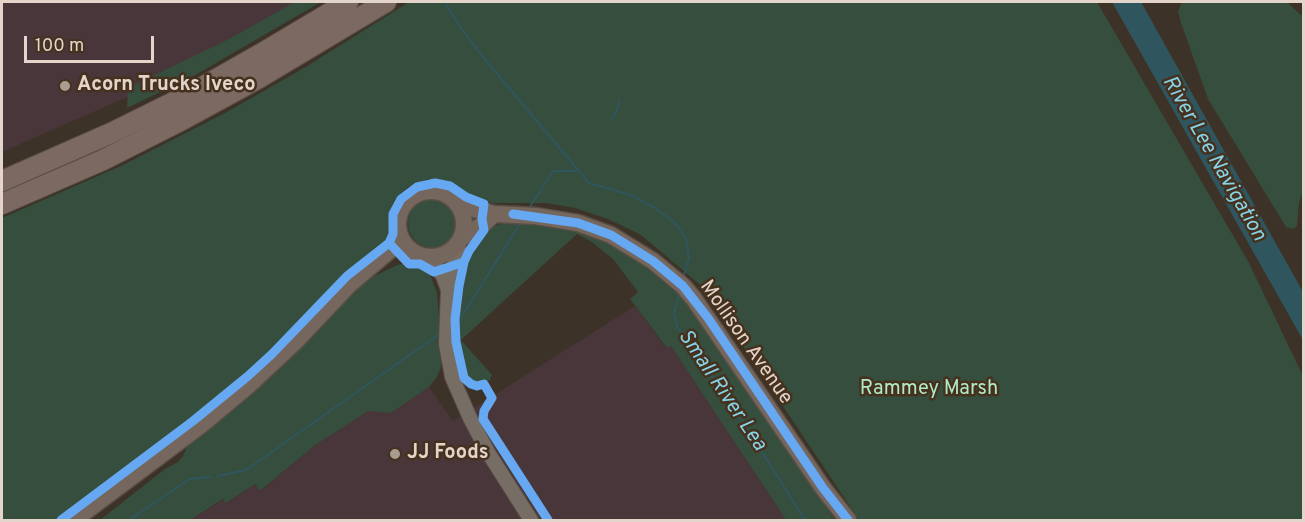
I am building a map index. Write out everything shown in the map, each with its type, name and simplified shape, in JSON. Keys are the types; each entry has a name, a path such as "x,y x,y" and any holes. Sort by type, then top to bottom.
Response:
{"highway":[{"path":"2,181 111,133 190,94 348,2"},
{"path":"2,204 103,160 192,115 386,2"}],"main road":[{"name":"Mollison Avenue","path":"401,239 398,219 403,206 415,195 428,191 441,192 451,197 459,205 494,214 536,216 578,223 611,235 653,261 682,286 708,318 823,488 848,520"},
{"path":"459,205 465,219 461,240"},
{"path":"357,278 391,262 423,256 445,255 494,214"},
{"path":"74,520 201,425 249,385 295,342 357,278 401,239 405,246 423,256"},
{"name":"Mollison Avenue","path":"823,488 837,520"}],"street":[{"path":"461,240 448,290 447,335 452,377 470,418 505,482 531,520"},
{"path":"423,256 443,276 448,290"}],"shaded area":[{"path":"2,2 302,2 216,58 2,152"},
{"path":"635,306 666,348 671,346 786,520 190,520 224,499 227,503 255,484 261,491 314,446 368,411 391,413 429,387 453,421"}],"green space":[{"path":"295,2 321,2 197,74 127,108 128,88 227,40"},
{"name":"Rammey Marsh","path":"409,2 1097,2 1249,263 1303,376 1303,520 859,520 704,288 641,235 608,219 575,208 547,203 492,203 478,199 440,180 428,179 408,187 400,194 393,207 390,221 391,236 388,242 340,281 269,354 208,407 58,520 2,520 2,218 123,165 225,113 304,68"},
{"path":"1182,2 1287,2 1303,17 1303,191 1299,202 1297,226 1293,229 1286,227 1208,99 1181,23 1178,11"},
{"path":"433,198 451,205 458,223 451,241 433,248 415,241 408,223 415,205"},
{"path":"510,220 587,231 650,264 693,306 835,520 786,520 671,346 667,348 630,299 638,292 614,260 592,242 577,234 461,340 492,375 490,380 481,383 468,378 464,372 457,331 462,270 476,239 486,230"},
{"path":"410,262 419,264 430,275 437,292 442,351 441,367 429,387 391,413 368,411 314,446 260,491 255,484 226,503 223,499 190,520 100,520 165,469 178,462 189,442 346,297 368,279 397,265"}],"water":[{"name":"River Lee Navigation","path":"1112,2 1141,2 1303,292 1303,340"}],"waterway":[{"name":"Small River Lea","path":"445,2 458,24 483,57 589,183 631,195 655,208 675,223 686,239 689,258 683,278"},
{"path":"612,119 619,101"},
{"path":"528,210 553,171 577,171"},
{"path":"451,327 459,321 521,222"},
{"name":"Small River Lea","path":"680,292 674,313 677,327 735,409 805,520"},
{"path":"218,476 246,470 441,333"},
{"path":"129,520 190,479 210,477"}],"cycle path":[{"path":"61,520 193,421 248,376 347,276 389,243 393,234 393,214 401,199 417,187 435,183 450,186 466,197 484,204 482,219 484,230 464,262 459,286 455,319 456,342 464,378 477,386 484,384 492,398 484,411 483,419 548,520"},
{"path":"513,214 578,223 611,235 653,261 683,286 708,318 823,488 848,520"},
{"path":"389,243 409,264 420,264 434,272 464,262"}],"place":[{"name":"Acorn Trucks Iveco","path":"65,86"},
{"name":"JJ Foods","path":"395,454"}]}
